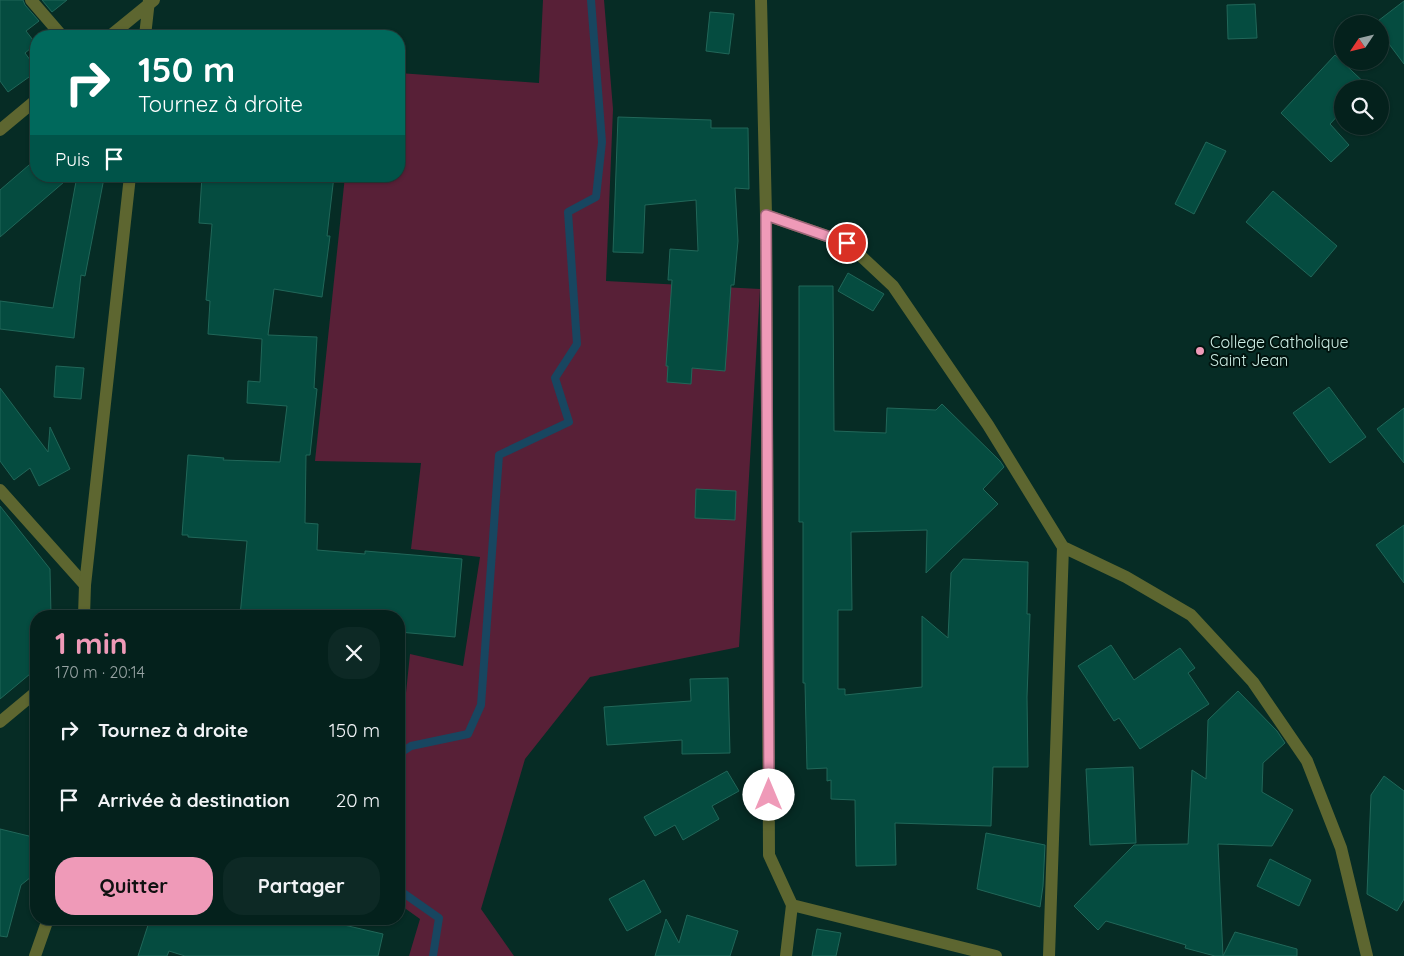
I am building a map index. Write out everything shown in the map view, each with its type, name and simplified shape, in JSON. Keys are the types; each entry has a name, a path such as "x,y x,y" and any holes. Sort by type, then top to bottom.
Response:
{"street":[{"path":"31,0 57,30"},
{"path":"761,0 766,215 769,854 792,904 786,956"},
{"path":"117,30 151,1"},
{"path":"146,30 151,1"},
{"path":"0,130 30,105"},
{"path":"84,610 85,585 129,182"},
{"path":"766,215 847,243 893,286 988,425 1062,547 1126,578 1191,615 1253,682 1307,761 1341,848 1367,956"},
{"path":"0,490 85,585"},
{"path":"1049,956 1062,547"},
{"path":"0,722 30,697"},
{"path":"792,904 996,956"},
{"path":"34,956 46,925"}],"shaded area":[{"path":"543,0 604,0 613,109 606,281 760,289 739,647 590,677 525,759 481,909 514,956 409,956 420,919 405,908 405,703 410,654 463,666 480,557 411,549 421,463 315,461 344,182 405,182 405,73 539,83"}],"building":[{"path":"0,0 23,0 39,21 26,31 30,36 30,49 25,53 30,60 30,76 8,92 0,81"},
{"path":"42,0 67,0 52,12"},
{"path":"1404,1 1404,64 1389,44 1389,15 1386,15"},
{"path":"1255,4 1257,38 1228,39 1227,5"},
{"path":"710,12 734,14 729,54 706,51"},
{"path":"1334,56 1334,70 1351,70 1361,80 1334,80 1334,120 1330,124 1334,128 1334,135 1340,135 1349,145 1331,162 1281,113"},
{"path":"618,117 711,120 711,128 748,128 749,189 735,188 738,241 734,285 731,285 725,371 692,368 691,384 667,382 668,366 666,366 672,280 668,280 670,249 698,251 696,200 645,205 643,253 613,252"},
{"path":"1206,142 1226,151 1194,214 1175,204"},
{"path":"30,164 30,182 64,182 0,237 0,190"},
{"path":"76,182 103,182 85,276 81,275 74,338 0,329 0,301 53,308"},
{"path":"202,182 333,182 327,236 330,236 322,297 274,289 268,335 317,337 314,388 317,389 310,455 306,455 305,523 318,524 317,550 365,554 365,551 462,559 455,637 405,633 405,610 241,610 247,541 182,535 188,455 224,458 223,460 280,462 287,406 247,403 248,381 260,382 262,339 208,334 210,301 206,300 212,224 199,223"},
{"path":"1273,191 1337,246 1311,277 1246,222"},
{"path":"848,273 884,294 873,311 838,291"},
{"path":"799,286 833,286 834,431 886,433 887,408 936,410 942,404 1004,467 983,489 998,504 926,573 927,530 851,532 852,610 838,610 838,689 845,689 845,695 922,687 922,616 948,638 951,573 963,559 1028,562 1027,614 1030,614 1027,697 1028,767 993,767 991,826 895,823 896,865 856,866 855,800 831,799 831,780 827,781 827,768 807,769 805,683 803,683 803,522 799,522"},
{"path":"56,366 84,368 81,399 54,397"},
{"path":"1329,387 1366,437 1330,463 1293,413"},
{"path":"0,388 48,452 50,427 70,469 39,486 30,468 14,480 0,461"},
{"path":"1404,408 1404,463 1377,429"},
{"path":"696,489 736,491 735,520 695,518"},
{"path":"0,506 50,569 51,610 30,610 30,674 0,699"},
{"path":"1404,525 1404,583 1376,545"},
{"path":"1111,645 1134,680 1180,648 1195,668 1188,673 1209,704 1140,749 1119,718 1114,721 1078,666"},
{"path":"728,678 730,753 682,754 682,740 607,745 604,707 691,701 690,679"},
{"path":"1238,691 1277,731 1285,743 1263,763 1262,792 1293,810 1272,846 1218,844 1223,956 1215,956 1185,948 1186,945 1106,921 1098,930 1074,906 1134,845 1188,844 1192,770 1206,779 1208,720"},
{"path":"1133,767 1136,843 1090,845 1086,769"},
{"path":"727,771 739,791 712,806 719,819 683,840 675,825 655,836 644,817"},
{"path":"1384,776 1404,791 1404,899 1397,911 1367,894 1371,795"},
{"path":"0,829 30,836 30,878 21,885 7,937 0,936"},
{"path":"986,833 1045,845 1040,907 977,889"},
{"path":"1270,859 1311,880 1299,906 1257,886"},
{"path":"644,880 661,912 627,931 609,899"},
{"path":"687,915 738,931 730,956 655,956 666,919 679,943"},
{"path":"148,925 344,925 383,934 378,956 185,956 169,951 167,956 138,956"},
{"path":"817,929 841,933 836,956 812,956"},
{"path":"1235,932 1297,949 1297,956 1223,956"}],"waterway":[{"path":"405,750 411,746 468,734 481,705 499,455 569,422 555,378 577,344 568,212 596,197 602,142 591,0"},
{"path":"405,894 439,918 433,956"}],"place":[{"name":"College Catholique Saint Jean","path":"1200,351"}],"route":[{"path":"769,795 766,215 847,243"}]}
